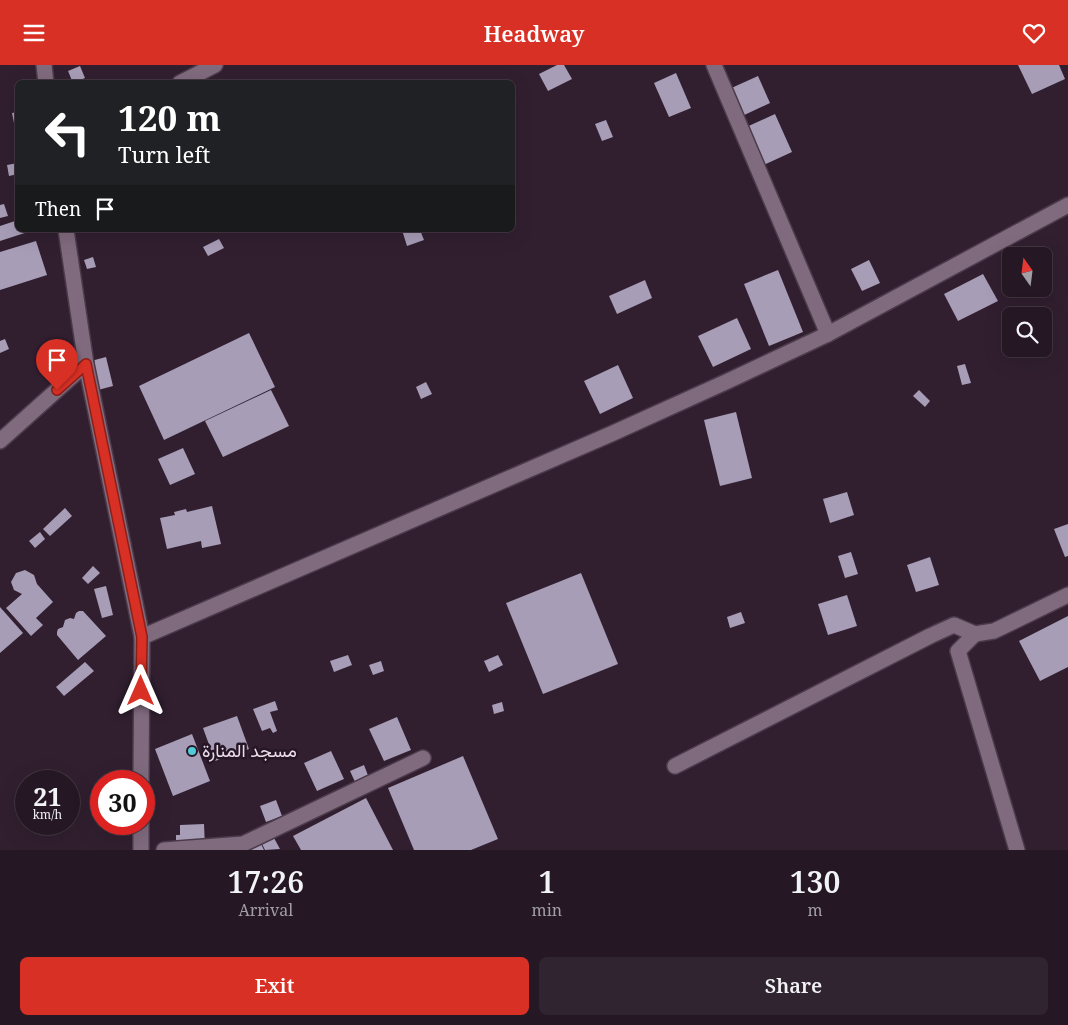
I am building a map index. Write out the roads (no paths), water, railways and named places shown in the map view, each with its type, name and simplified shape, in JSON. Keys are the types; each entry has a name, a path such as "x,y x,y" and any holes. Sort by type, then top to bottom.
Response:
{"street":[{"path":"44,65 46,80"},
{"path":"186,80 215,65"},
{"path":"714,65 828,334"},
{"path":"142,637 611,434 728,381 828,334 1068,205"},
{"path":"66,232 86,364 142,637 141,770"},
{"path":"0,441 86,364"},
{"path":"675,766 954,625 975,634 994,631 1068,595"},
{"path":"975,634 958,651 1017,850"},
{"path":"164,850 243,844 423,758"},
{"path":"141,835 141,850"}],"place":[{"name":"مسجد المنارة","path":"192,751"}]}
